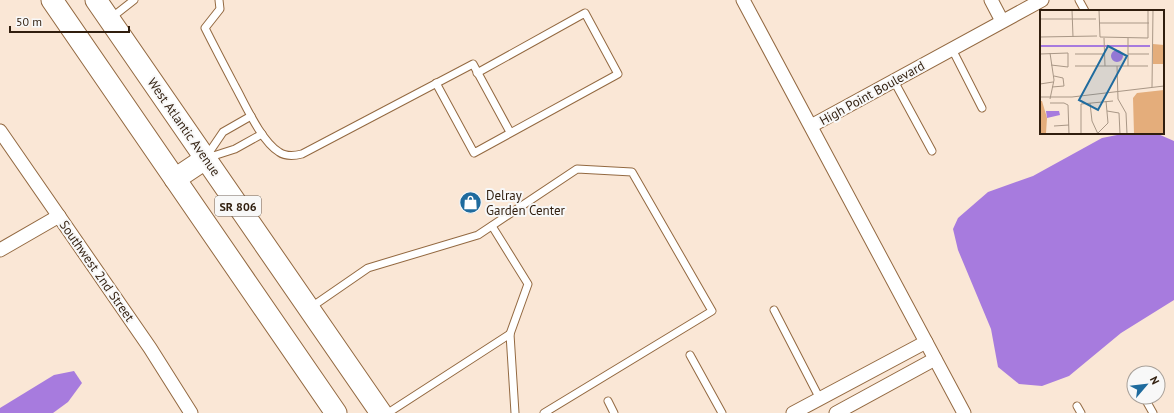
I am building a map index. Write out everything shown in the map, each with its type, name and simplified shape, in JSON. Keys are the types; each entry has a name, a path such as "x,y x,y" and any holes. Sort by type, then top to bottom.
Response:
{"main road":[{"name":"SR 806","path":"52,0 336,413"},
{"name":"West Atlantic Avenue","path":"102,6 205,159 381,413"},
{"path":"175,179 205,159"}],"street":[{"path":"743,0 811,126"},
{"path":"991,0 1002,21"},
{"name":"High Point Boulevard","path":"964,413 811,126 1042,0"},
{"name":"Southwest 2nd Street","path":"0,131 150,348 191,413"},
{"path":"0,250 59,216"},
{"path":"793,413 926,342"},
{"path":"836,413 935,359"}],"lane":[{"path":"102,6 134,0"},
{"path":"219,0 220,9 205,28 251,116 262,134 278,152 294,156 302,154 472,64 510,132"},
{"path":"1079,0 1084,10"},
{"path":"436,83 474,153 618,74 585,13 477,73"},
{"path":"952,49 982,108"},
{"path":"894,81 932,151"},
{"path":"205,159 223,132 251,116"},
{"path":"205,159 235,149 262,134"},
{"path":"309,309 368,268 478,235 577,169 632,172 712,311 544,413"},
{"path":"492,226 528,284 510,334 514,413"},
{"path":"774,310 820,399"},
{"path":"388,413 510,334"},
{"path":"690,354 722,413"},
{"path":"608,402 614,413"},
{"path":"1077,406 1081,413"}],"shaded area":[{"path":"1122,134 1158,134 1174,141 1174,300 1121,333 1069,376 1042,386 1019,384 998,367 991,329 958,250 953,229 958,218 988,192 1033,176 1102,138"},
{"path":"74,371 82,383 68,402 53,413 0,413 0,408 54,375"}],"place":[{"name":"Delray Garden Center","path":"471,202"}]}
